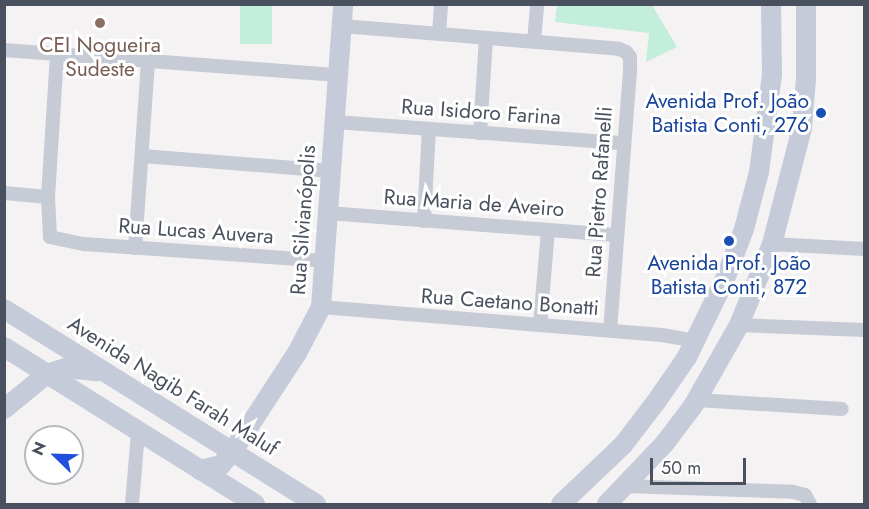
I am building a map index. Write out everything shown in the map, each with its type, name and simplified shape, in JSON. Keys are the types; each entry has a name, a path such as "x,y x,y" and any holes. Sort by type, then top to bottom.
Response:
{"main road":[{"name":"Rua Silvianópolis","path":"233,451 297,354 321,307 343,4"},
{"path":"561,504 623,445 669,384 695,341 725,279 744,229 759,172 772,75 771,4"},
{"path":"607,504 665,443 697,400 736,331 772,244 782,216 802,128 806,78 806,4"},
{"path":"772,75 806,78"},
{"name":"Avenida Nagib Farah Maluf","path":"4,309 316,504"},
{"path":"695,341 715,345 736,331"},
{"path":"4,347 255,504"},
{"path":"4,409 47,374 66,368 105,373"},
{"path":"200,470 221,465 233,451"}],"street":[{"path":"439,34 441,4"},
{"path":"342,26 534,41 537,4"},
{"path":"480,133 486,38"},
{"name":"Rua Pietro Rafanelli","path":"534,41 619,49 630,57 610,330"},
{"path":"4,50 338,75"},
{"path":"4,193 48,197 57,54"},
{"path":"135,248 148,61"},
{"name":"Rua Isidoro Farina","path":"335,122 624,143"},
{"path":"424,221 429,129"},
{"path":"142,156 331,171"},
{"name":"Rua Lucas Auvera","path":"48,197 50,237 64,242 325,261"},
{"name":"Rua Maria de Aveiro","path":"328,213 617,236"},
{"path":"540,325 548,230"},
{"path":"772,244 864,249"},
{"name":"Rua Caetano Bonatti","path":"321,307 662,334 695,341"},
{"path":"736,331 864,330"},
{"path":"697,400 842,409"},
{"path":"132,504 138,432"},
{"path":"625,486 793,492 805,495 810,504"}],"green space":[{"path":"240,5 272,5 272,44 240,44"},
{"path":"557,5 652,5 677,47 646,62 649,33 555,22"}],"place":[{"name":"CEI Nogueira Sudeste","path":"100,23"},
{"name":"Avenida Prof. João Batista Conti, 276","path":"821,113"},
{"name":"Avenida Prof. João Batista Conti, 872","path":"729,241"}]}
